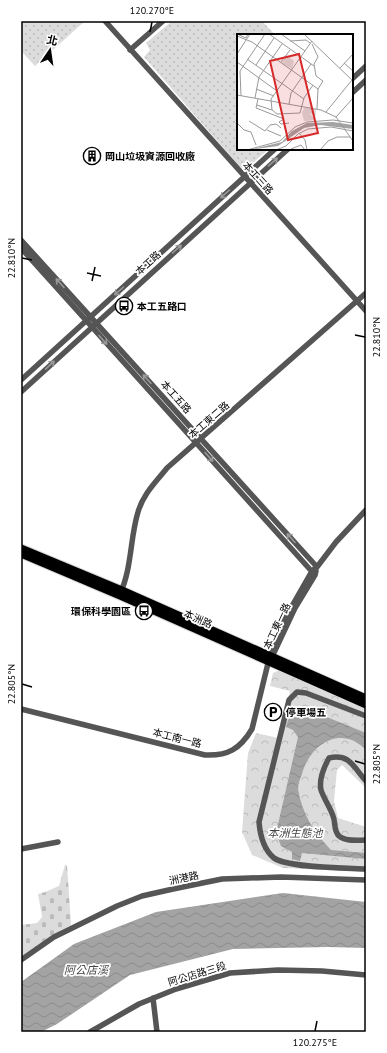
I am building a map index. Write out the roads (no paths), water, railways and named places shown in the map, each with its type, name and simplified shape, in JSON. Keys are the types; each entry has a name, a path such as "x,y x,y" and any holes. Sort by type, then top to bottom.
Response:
{"main road":[{"name":"本洲路","path":"21,548 270,658 366,698"},
{"name":"本洲路","path":"21,554 121,593"},
{"name":"本洲路","path":"270,658 366,705"}],"street":[{"name":"本工三路","path":"105,21 366,311"},
{"path":"130,50 163,21"},
{"path":"353,78 366,66"},
{"path":"353,92 366,80"},
{"name":"本工路","path":"21,380 274,150"},
{"name":"本工路","path":"21,392 287,150"},
{"name":"本工五路","path":"21,240 88,319"},
{"name":"本工五路","path":"21,248 317,567"},
{"name":"本工東二路","path":"121,593 125,581 138,511 146,494 167,468 366,293"},
{"name":"本工五路","path":"199,441 314,573"},
{"name":"本工東一路","path":"270,658 317,567 336,542 366,510"},
{"name":"本工南一路","path":"21,709 205,755 216,755 230,751 239,746 246,739 252,729 270,658"},
{"path":"366,716 306,693 297,692 292,696 289,700 259,822 260,834 266,849 274,858 283,862 328,868 366,869"},
{"path":"366,781 352,763 337,756 330,758 320,782 322,792 334,818 335,830 340,836 348,840 366,840"},
{"path":"21,849 58,842"},
{"name":"洲港路","path":"21,960 54,937 117,906 142,896 222,879 281,877 366,880"},
{"name":"阿公店路三段","path":"90,1032 139,1004 153,998 176,989 230,973 278,970 322,971 366,975"},
{"path":"153,998 157,1032"}],"water":[{"name":"本洲生態池","path":"307,709 366,733 366,750 356,742 337,738 319,746 306,763 298,789 302,807 306,815 319,836 331,850 366,853 366,859 302,853 300,861 292,859 292,852 281,846 276,833 298,737 293,730 286,727 289,717 297,717 299,710"},
{"name":"阿公店溪","path":"283,893 366,902 366,948 328,947 233,949 130,975 57,1024 41,1032 21,1032 21,982 74,944 156,912"}],"place":[{"name":"岡山垃圾資源回收廠","path":"92,156"},
{"name":"本工五路口","path":"124,306"},
{"name":"環保科學園區","path":"144,611"},
{"name":"停車場五","path":"273,712"}]}
